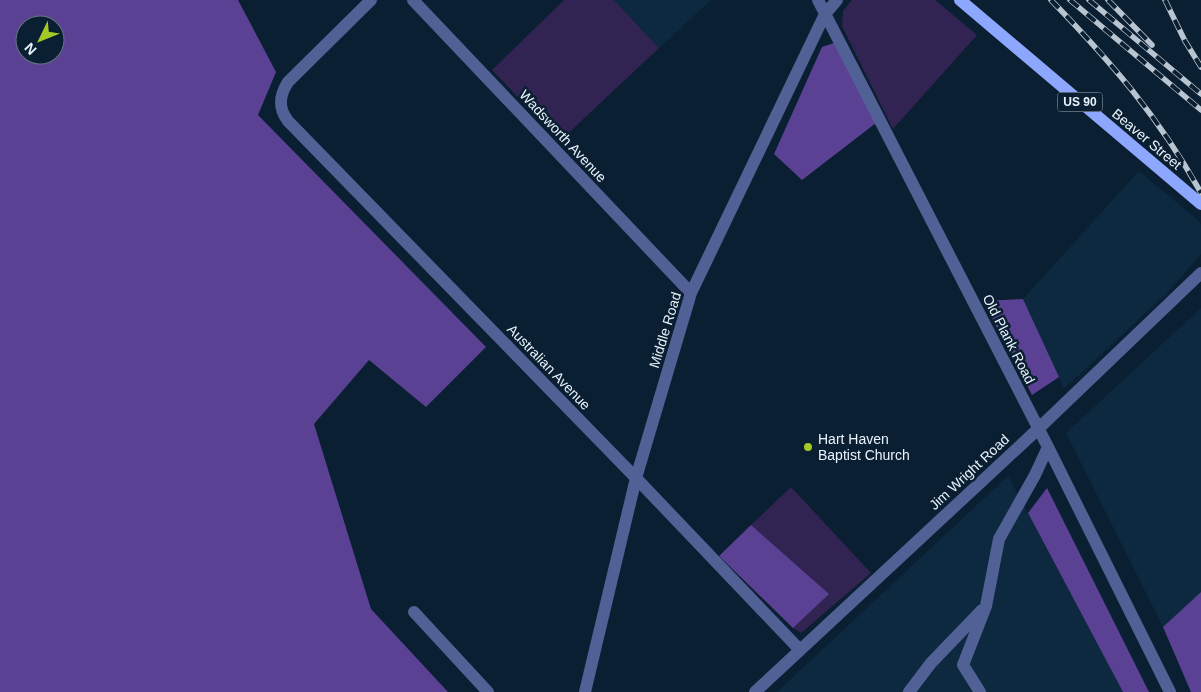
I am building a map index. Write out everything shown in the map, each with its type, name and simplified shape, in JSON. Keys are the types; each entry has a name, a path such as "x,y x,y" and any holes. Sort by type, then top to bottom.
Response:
{"main road":[{"name":"Beaver Street","path":"960,0 1201,204"}],"street":[{"name":"Australian Avenue","path":"371,0 288,82 281,92 280,103 282,113 800,650"},
{"name":"Wadsworth Avenue","path":"414,0 691,293"},
{"name":"Old Plank Road","path":"818,0 1048,447 1170,692"},
{"name":"Middle Road","path":"585,692 636,478 691,293 825,14 836,0"},
{"name":"Jim Wright Road","path":"755,692 1038,429 1201,273"},
{"path":"980,692 964,665 986,606 999,539 1036,475 1048,447"},
{"path":"909,692 932,662 986,606"},
{"path":"414,612 488,692"}],"shaded area":[{"path":"0,0 238,0 276,72 258,115 486,347 426,407 369,360 314,424 371,609 448,692 0,692"},
{"path":"564,0 614,0 659,48 560,141 492,70"},
{"path":"614,0 711,0 659,48"},
{"path":"852,0 935,0 977,35 893,129 842,26 843,11"},
{"path":"834,43 876,123 802,180 774,154 822,47"},
{"path":"1139,171 1199,221 1201,225 1201,254 1168,292 1064,389 1023,299"},
{"path":"1023,299 1059,377 1032,395 983,301"},
{"path":"1201,308 1201,592 1163,627 1066,433"},
{"path":"1008,476 1123,692 777,692"},
{"path":"791,487 871,573 801,633 793,628 828,594 751,525"},
{"path":"1047,488 1149,692 1123,692 1028,513"},
{"path":"751,525 829,594 793,628 719,556"},
{"path":"1201,592 1201,692 1191,692 1163,627"}],"railway":[{"path":"1051,0 1133,91 1185,165 1201,193"},
{"path":"1070,0 1201,110"},
{"path":"1089,0 1201,94"},
{"path":"1108,0 1152,45"},
{"path":"1165,0 1185,41 1201,67"}],"place":[{"name":"Hart Haven Baptist Church","path":"808,447"}]}
